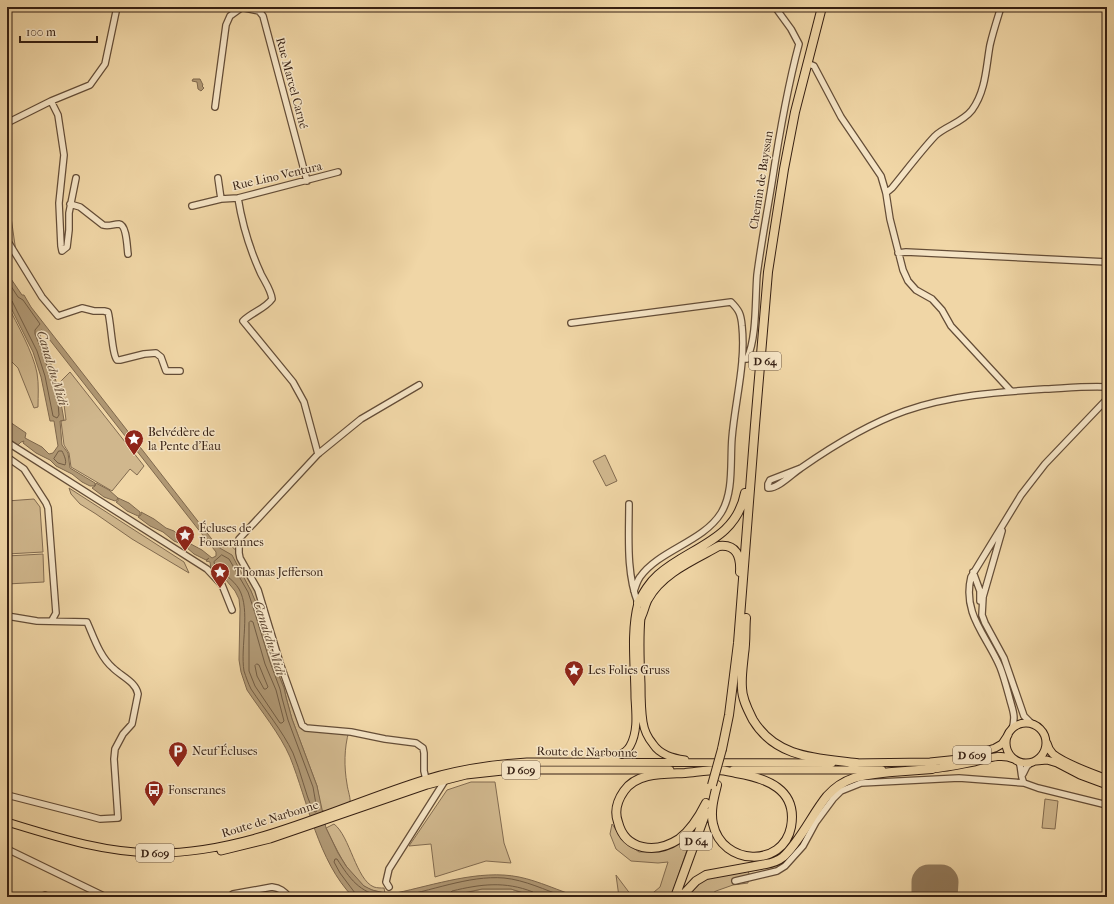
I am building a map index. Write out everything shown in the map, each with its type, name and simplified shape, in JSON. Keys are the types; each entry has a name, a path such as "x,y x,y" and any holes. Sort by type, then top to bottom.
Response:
{"highway":[{"name":"D 64","path":"724,749 738,643 768,272 789,141 822,7"},
{"name":"D 64","path":"675,897 714,785 735,704 746,615 751,516 775,232"},
{"path":"638,603 646,588 657,576 668,567 723,533 730,526 744,501 755,425"},
{"path":"642,616 648,600 658,585 671,574 719,546 727,545 733,547 740,565 738,643"},
{"path":"746,615 746,644 742,688 748,710 756,725 765,735 780,747 798,755 856,763"},
{"path":"681,897 694,882 706,875 766,864 782,857 799,838 827,796 832,790 844,782 862,775 932,769"},
{"path":"706,803 699,817 690,829 679,839 670,844 657,848 645,848 636,845 627,839 620,830 616,818 616,807 620,796 627,787 637,780 647,776 660,774 718,770 766,780 776,786 784,794 789,804 792,817 786,839 777,849 766,855 751,857 730,851 722,843 712,823 714,785"},
{"name":"D 64","path":"672,897 714,785"}],"main road":[{"path":"553,762 612,758 629,748 634,736 636,721 634,636 635,615 638,603"},
{"path":"642,616 639,634 641,709 646,733 653,745 663,754 676,759 703,763"},
{"path":"1107,779 1087,772 1053,753 1049,748 1041,729 1032,724 1021,723 1010,732 1006,741 1007,748 1016,760 1034,762 1047,760 1107,785"},
{"name":"Route de Narbonne","path":"7,822 80,844 122,851 157,853 192,851 237,842 304,824 456,772 499,764 553,762 930,762 959,759 995,748 1002,744 1010,732"},
{"path":"1034,762 1045,752 1047,745 1046,738"},
{"name":"Route de Narbonne","path":"427,782 446,780 484,772 511,770 932,769 998,756 1007,756 1016,760"},
{"name":"Route de Narbonne","path":"7,826 72,846 101,853 156,858 191,855 238,847 270,839 304,824"}],"street":[{"path":"7,122 51,101 90,85 105,64 117,7"},
{"path":"215,107 226,25 230,16 240,7"},
{"name":"Rue Marcel Carné","path":"240,7 259,11 263,16 307,181"},
{"name":"Chemin de Bayssan","path":"742,359 747,359 750,352 758,275 768,208 780,134 799,44 791,29 775,7"},
{"path":"886,193 892,188 936,135 967,116 973,109 986,78 990,44 1001,7"},
{"path":"807,64 814,66 841,117 881,176 886,193 898,253 908,282 916,290 932,299 942,310 951,326 1011,391"},
{"path":"51,101 58,115 64,155 59,204 60,246 62,251 67,247 70,204 76,178"},
{"name":"Rue Lino Ventura","path":"192,206 221,199 238,198 338,172"},
{"name":"Rue Lino Ventura","path":"218,178 221,199"},
{"path":"238,198 241,215 252,251 261,274 272,294 272,299 269,304 248,316 243,321 293,382 304,402 318,454"},
{"path":"70,204 80,207 103,226 108,227 120,224 123,226 125,229 128,254"},
{"path":"7,240 42,297 58,316 82,308 108,312 113,340 114,358 120,360 144,354 156,353 161,357 166,371 180,372"},
{"path":"898,253 906,252 1107,262"},
{"path":"571,323 731,302 740,312 742,327 742,359 732,438 729,486 726,501 721,512 713,523 650,567 640,577 634,591"},
{"path":"419,385 361,419 318,454 239,539 239,553 240,558 258,590 280,663 302,725 306,728 351,732 385,739 416,743 423,748 424,771 427,782"},
{"path":"801,468 770,480 768,488 771,489 781,483 801,468 852,435 905,411 970,395 1011,391 1107,387"},
{"path":"1010,732 1015,719 1000,667 978,625 971,607 968,592 971,577 1021,495 1045,464 1107,400"},
{"path":"7,442 207,568 222,585 232,610"},
{"path":"7,457 24,469 48,508 56,613 52,620"},
{"path":"629,504 630,550 634,591 642,616"},
{"path":"982,615 983,597 1004,523"},
{"path":"973,572 980,591 980,610 985,623 1004,658 1024,716 1032,724"},
{"path":"638,603 648,600"},
{"path":"7,616 37,621 52,620 87,622 100,652 112,667 134,685 138,691 138,699 132,724 123,734 115,750 114,759 118,818 100,819 7,795"},
{"path":"1016,760 1022,769 1024,783"},
{"path":"1022,776 1027,766 1034,762"},
{"path":"389,887 386,882 389,869 446,780 456,772"},
{"path":"735,881 777,871 785,866 803,846 816,822 833,799 841,791 861,783 959,778 1024,783 1038,788 1107,805"},
{"path":"7,848 106,897"},
{"path":"229,897 234,894 272,887 278,888 289,897"},
{"path":"41,897 45,895 49,897"}],"shaded area":[{"path":"7,189 16,252 7,240"},
{"path":"7,304 24,338 35,365 38,381 38,407 34,408 18,368 7,357"},
{"path":"70,372 144,466 137,475 130,469 112,491 71,467 69,453 64,445 61,421 66,420 61,381"},
{"path":"605,455 617,481 606,486 593,461"},
{"path":"69,488 184,562 189,573 132,539 80,504 71,494"},
{"path":"34,499 40,507 43,552 7,554 7,501"},
{"path":"222,544 230,545 239,553 254,581 302,725 349,731 345,751 345,764 350,806 329,813 321,810 317,786 292,719 284,688 273,661 251,591 231,555 220,549"},
{"path":"43,554 44,582 7,584 7,556"},
{"path":"471,782 495,782 504,843 511,863 486,861 435,877 431,844 409,846 447,790"},
{"path":"1045,799 1058,801 1055,829 1042,828"},
{"path":"334,824 340,830 362,876 374,887 384,888 385,893 374,891 364,886 352,874 342,859 326,828"},
{"path":"612,824 624,841 639,852 659,851 679,843 689,844 671,897 648,897 660,887 668,862 658,863 631,861 616,849 610,834"},
{"path":"744,868 749,873 748,883 733,885 716,891 706,897 681,897 694,882"},
{"path":"616,875 631,895 639,897 619,897"},
{"path":"482,889 511,889 536,897 445,897"}],"water":[{"path":"193,79 200,79 204,88 201,91 198,89 197,82 192,81"},
{"path":"7,273 22,295 24,295 31,307 218,547 232,555 257,605 273,661 284,688 292,719 317,786 326,828 346,866 364,886 372,890 385,893 396,893 473,876 504,875 526,879 579,897 536,897 511,889 482,889 445,897 353,897 341,882 322,849 286,748 247,690 239,660 239,599 235,591 226,580 211,569 210,562 206,561 209,558 206,560 194,554 184,546 187,545 187,542 202,550 212,558 216,556 216,552 42,330 39,331 39,333 48,354 60,398 64,420 60,421 62,445 68,453 70,468 95,483 95,486 90,486 82,482 72,474 56,466 50,460 36,453 23,443 24,441 17,446 7,440 7,420 26,433 25,438 42,447 49,454 53,453 58,446 54,421 50,421 41,377 33,352 7,300"},
{"path":"96,483 109,490 118,498 117,500 115,501 104,497 92,488"},
{"path":"118,498 129,503 140,512 140,515 138,516 127,511 116,502 118,501"},
{"path":"141,512 166,528 174,531 186,542 186,544 184,545 174,541 163,532 150,526 138,517 141,515"}],"runway":[{"path":"929,897 929,882 941,882 940,897"}],"place":[{"name":"Belvédère de la Pente d'Eau","path":"134,456"},
{"name":"Écluses de Fonserannes","path":"185,552"},
{"name":"Thomas Jefferson","path":"220,589"},
{"name":"Les Folies Gruss","path":"574,687"},
{"name":"Neuf Écluses","path":"178,768"},
{"name":"Fonseranes","path":"154,807"}],"water label":[{"name":"Canal du Midi","path":"53,368"},
{"name":"Canal du Midi","path":"270,638"}]}
